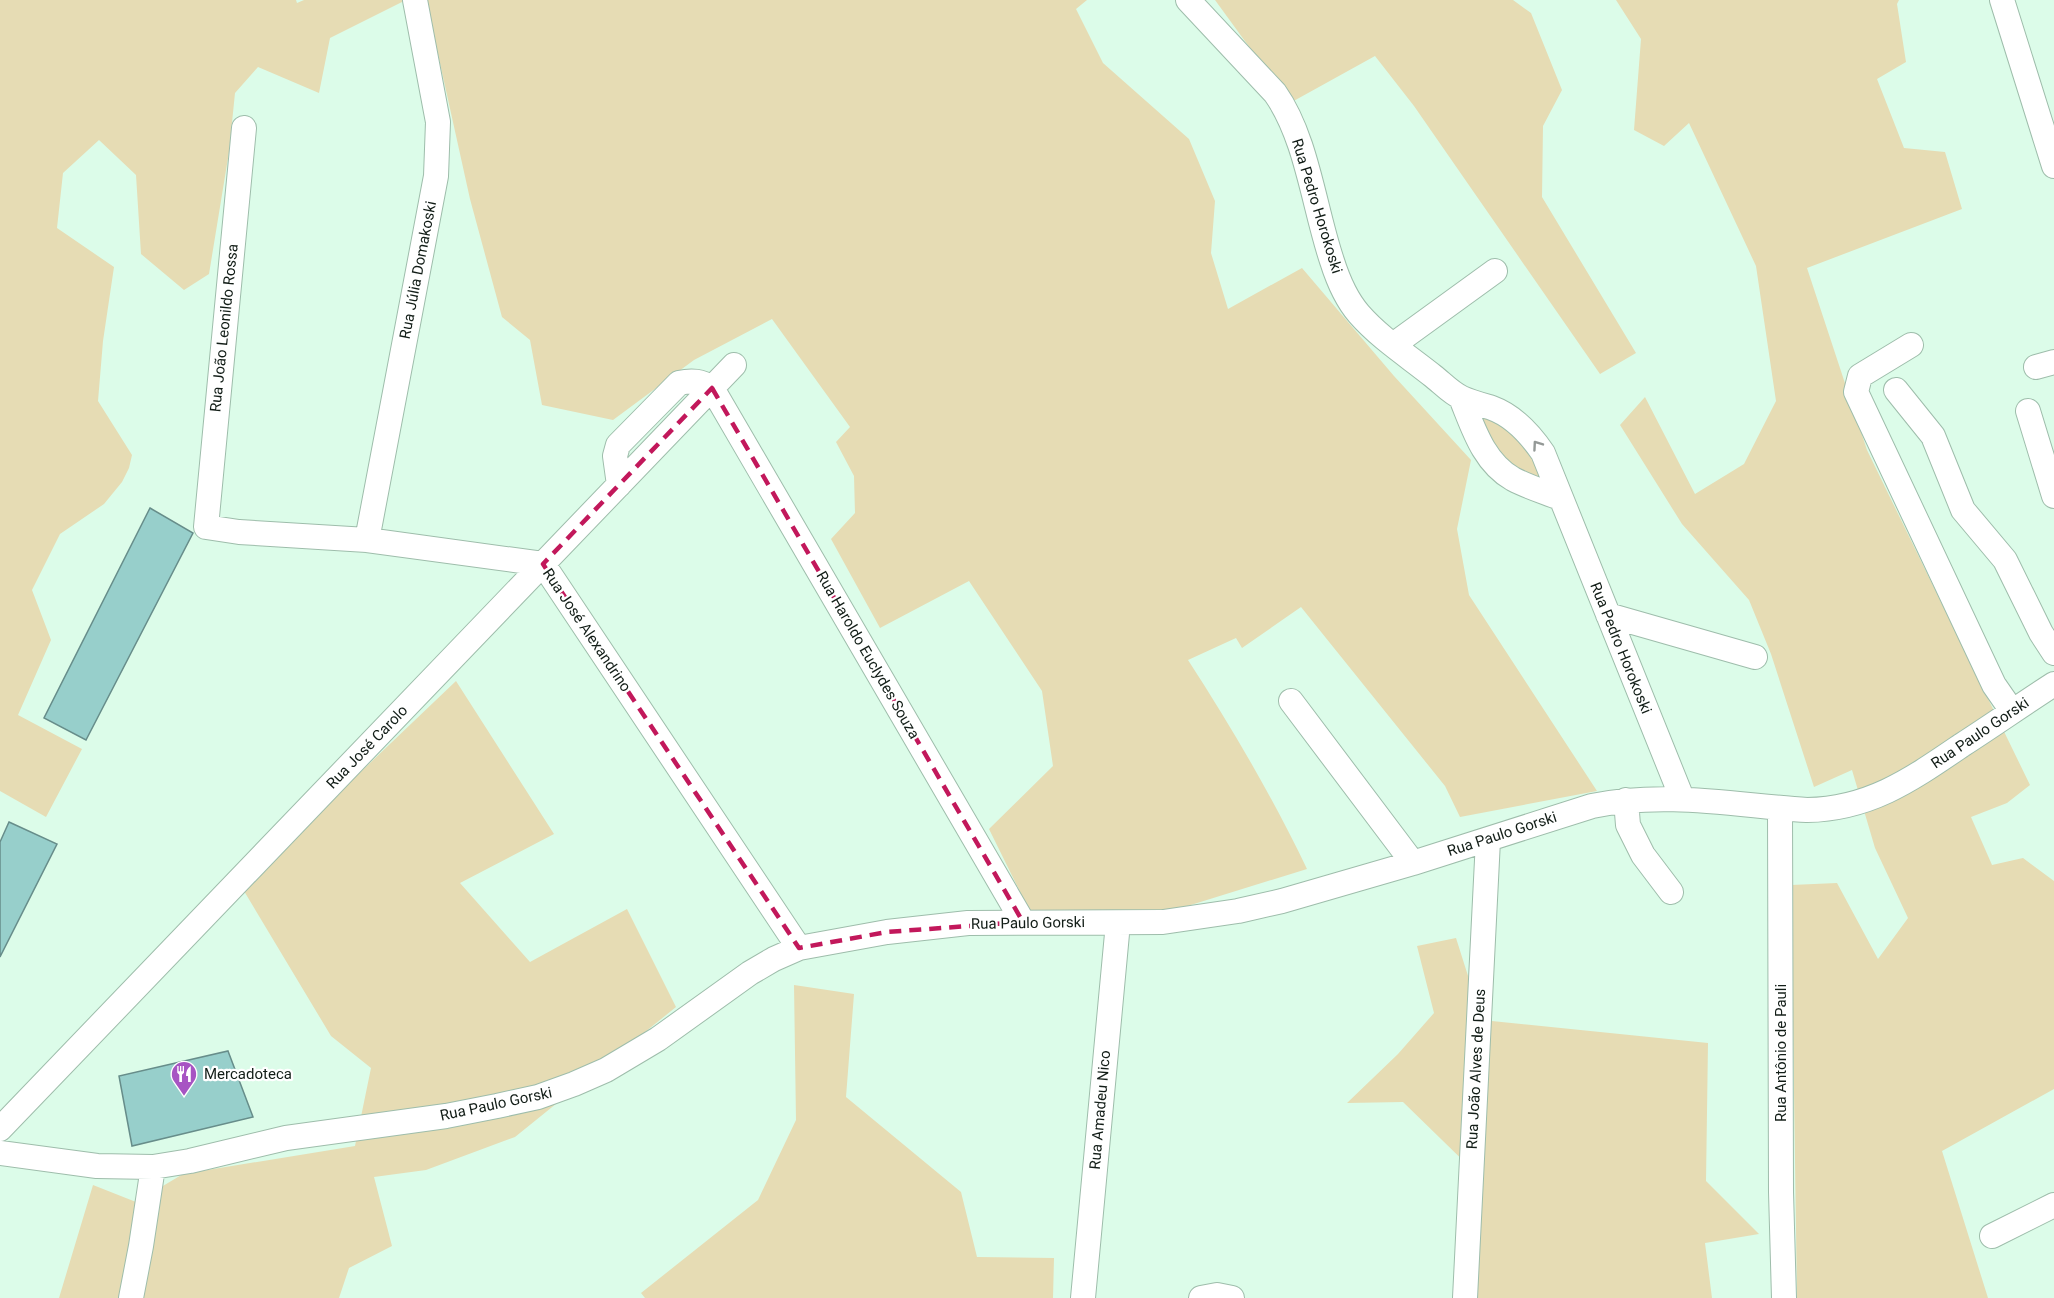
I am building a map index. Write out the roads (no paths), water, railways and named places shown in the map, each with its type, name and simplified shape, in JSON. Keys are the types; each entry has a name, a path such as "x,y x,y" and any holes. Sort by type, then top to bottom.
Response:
{"street":[{"name":"Rua Júlia Domakoski","path":"367,540 436,166 438,122 436,104 415,0"},
{"name":"Rua Pedro Horokoski","path":"1188,0 1275,93 1286,109 1297,137 1326,243 1346,295 1358,313 1393,345 1461,398 1495,409 1521,427 1534,439 1543,453 1682,798"},
{"path":"2002,0 2054,166"},
{"name":"Rua João Leonildo Rossa","path":"206,527 244,128"},
{"path":"1393,345 1495,271"},
{"path":"1911,345 1860,376 1856,392 1994,685 2012,711"},
{"name":"Rua José Carolo","path":"0,1129 734,365"},
{"name":"Rua Haroldo Euclydes Souza","path":"712,388 1023,922"},
{"path":"1896,390 1933,436 1963,510 2005,560 2041,633 2054,653"},
{"path":"1461,398 1478,440 1499,468 1511,478 1560,498"},
{"path":"2028,411 2054,496"},
{"name":"Rua José Alexandrino","path":"206,527 239,532 367,540 543,564 799,948"},
{"path":"1608,615 1755,657"},
{"name":"Rua Paulo Gorski","path":"0,1153 97,1166 153,1167 190,1161 286,1138 446,1116 538,1097 574,1084 635,1054 750,973 799,948 887,932 968,924 1163,922 1238,911 1282,901 1488,840 1592,806 1626,800 1682,798 1780,808 1828,810 1870,800 1909,780 2054,684"},
{"path":"1291,701 1413,862"},
{"path":"1626,800 1628,825 1643,855 1671,892"},
{"name":"Rua Antônio de Pauli","path":"1780,808 1781,1192 1784,1298"},
{"name":"Rua João Alves de Deus","path":"1465,1298 1488,840"},
{"name":"Rua Amadeu Nico","path":"1083,1298 1118,923"},
{"path":"131,1298 140,1257 153,1167"},
{"path":"1992,1236 2054,1205"},
{"path":"1202,1298 1217,1295 1232,1298"}],"place":[{"name":"Mercadoteca","path":"184,1097"}]}
